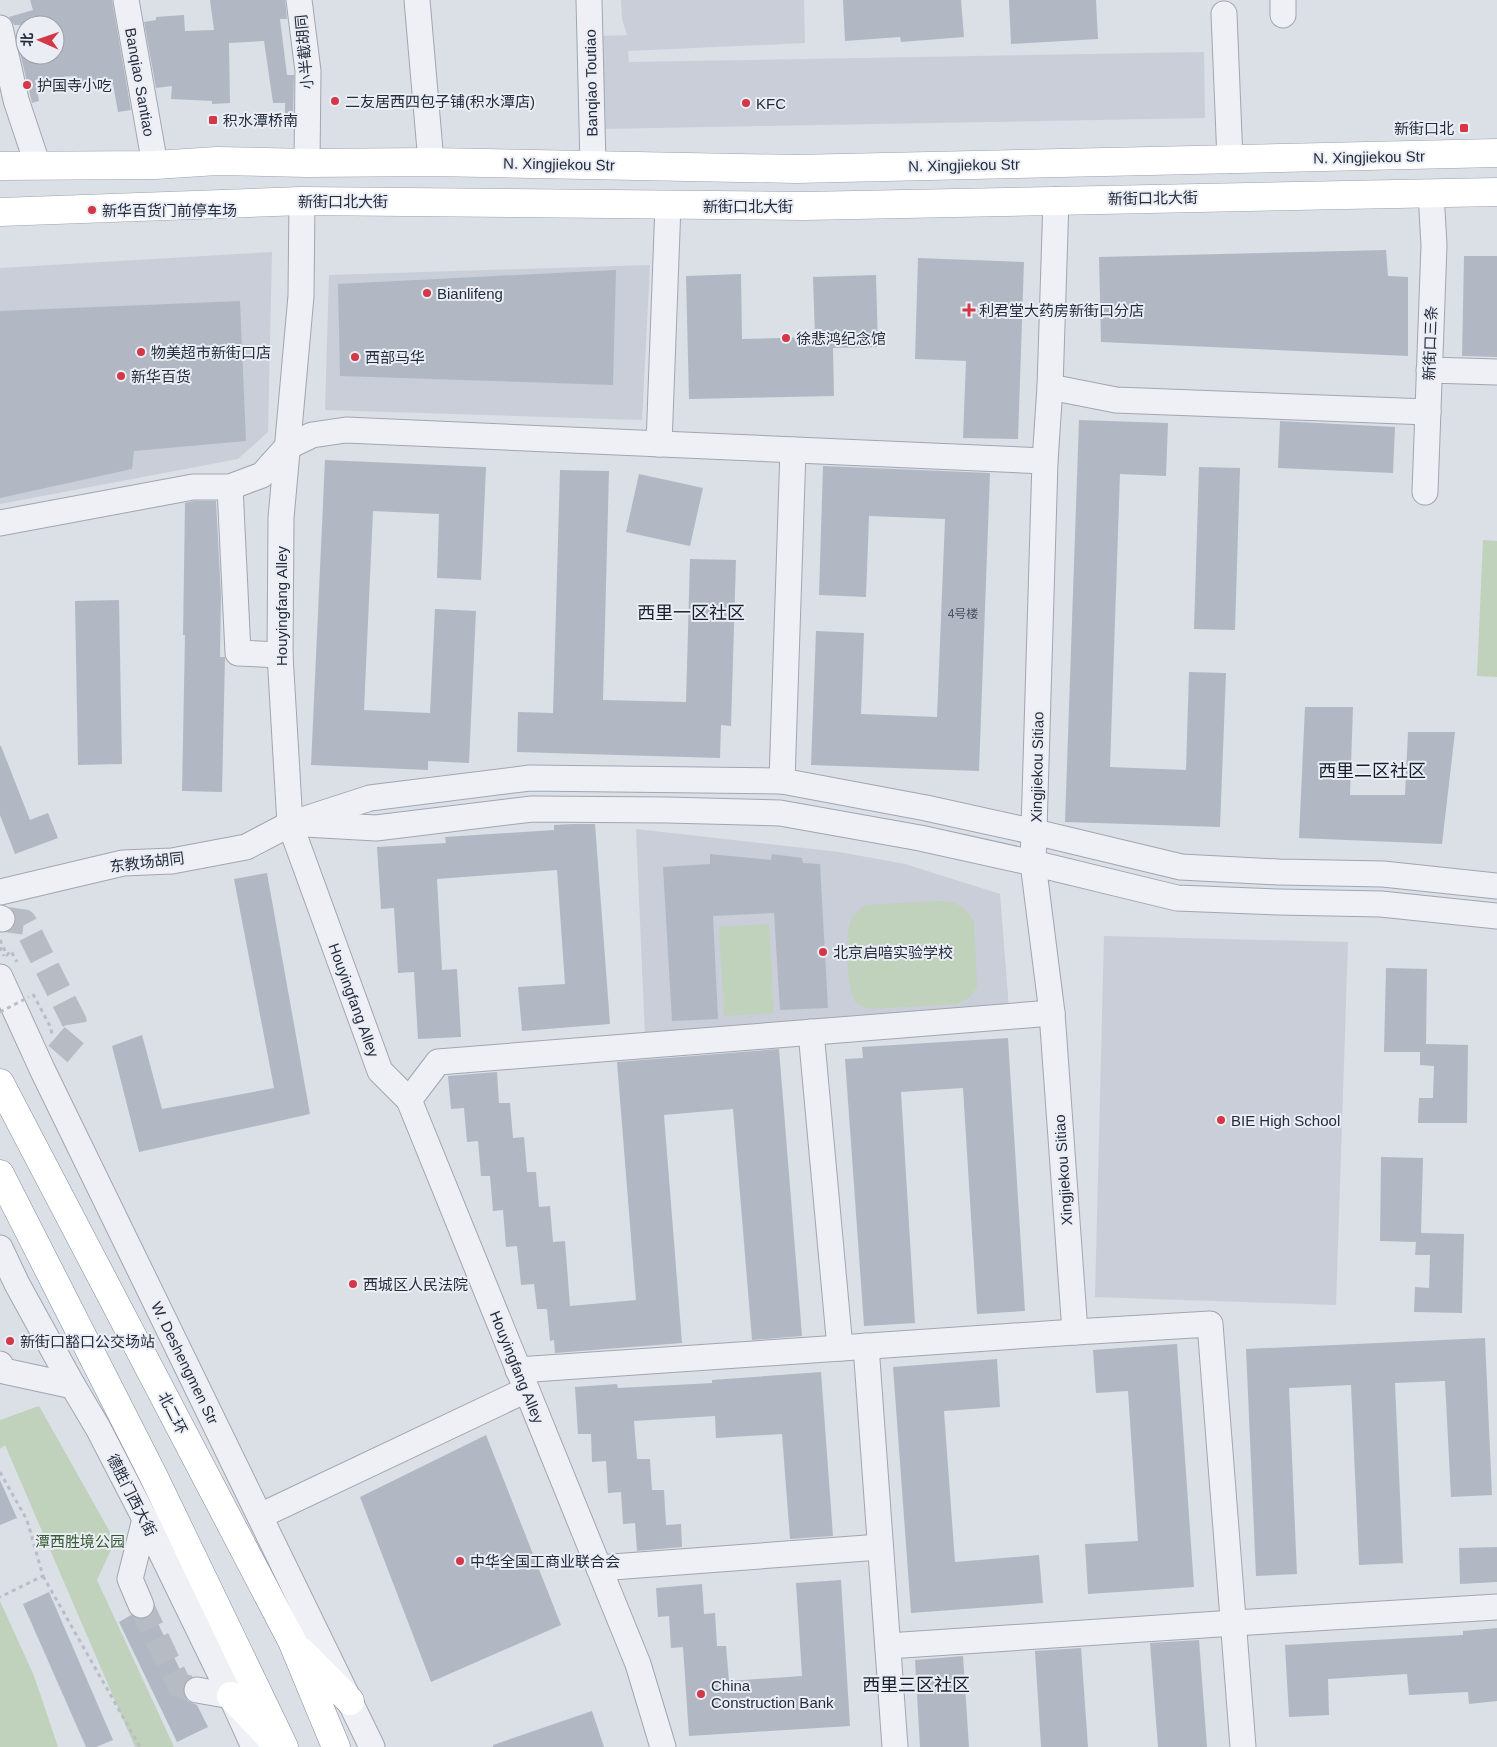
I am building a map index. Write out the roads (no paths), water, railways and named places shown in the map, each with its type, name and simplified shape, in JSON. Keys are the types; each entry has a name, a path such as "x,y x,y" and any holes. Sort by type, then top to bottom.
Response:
{"main road":[{"name":"N. Xingjiekou Str","path":"431,162 796,169 1497,153"},
{"path":"0,166 155,165 217,161 307,163 431,162"},
{"name":"新街口北大街","path":"0,212 302,200 804,206 1497,192"},
{"name":"北二环","path":"0,1083 292,1641 336,1747"},
{"path":"0,1174 153,1475 284,1747"},
{"path":"292,1641 350,1701"},
{"path":"231,1696 280,1747"}],"street":[{"name":"Banqiao Santiao","path":"126,0 155,165"},
{"name":"小半截胡同","path":"299,0 308,71 307,163"},
{"path":"417,0 431,162"},
{"name":"Banqiao Toutiao","path":"589,0 593,165"},
{"path":"1224,14 1230,160"},
{"path":"0,28 16,100 38,166"},
{"name":"新街口三条","path":"1424,492 1434,245 1431,193"},
{"name":"Houyingfang Alley","path":"302,200 301,296 281,518 280,655 290,824 380,1071 409,1100 638,1664 663,1747"},
{"name":"Xingjiekou Sitiao","path":"1056,200 1050,387 1045,461 1033,862 1052,1013 1075,1332"},
{"path":"658,444 668,205"},
{"path":"1429,370 1497,372"},
{"path":"1050,387 1116,400 1428,412"},
{"path":"0,523 193,487 230,487 262,475 287,448 312,435 346,430 1045,461"},
{"path":"782,781 793,450"},
{"path":"230,487 238,653 280,655"},
{"name":"东教场胡同","path":"0,892 123,863 172,861 246,847 290,824 370,798 530,778 782,781 926,808 1181,867 1279,872 1383,874 1497,886"},
{"path":"290,824 376,828 532,809 780,813 920,838 1033,862 1177,898 1381,904 1497,916"},
{"name":"W. Deshengmen Str","path":"0,977 50,1061 260,1516 372,1747"},
{"path":"409,1100 438,1062 1052,1013"},
{"path":"811,1032 840,1348"},
{"name":"德胜门西大街","path":"0,1248 17,1284 98,1428 145,1519 254,1747"},
{"path":"260,1516 522,1380 840,1348 1210,1324 1242,1747"},
{"path":"866,1346 895,1747"},
{"path":"0,1364 4,1371 73,1386"},
{"path":"141,1604 130,1579 145,1519"},
{"path":"599,1568 880,1547"},
{"path":"888,1646 1497,1608"},
{"path":"196,1690 231,1696"}],"tunnel":[{"path":"2,919 24,922 74,1021 76,1033 58,1054"},
{"path":"141,1605 179,1685 197,1690"}],"place":[{"name":"护国寺小吃","path":"27,85"},
{"name":"二友居西四包子铺(积水潭店)","path":"335,101"},
{"name":"KFC","path":"746,103"},
{"name":"积水潭桥南","path":"213,120"},
{"name":"新街口北","path":"1464,128"},
{"name":"新华百货门前停车场","path":"92,210"},
{"name":"Bianlifeng","path":"427,293"},
{"name":"利君堂大药房新街口分店","path":"969,310"},
{"name":"徐悲鸿纪念馆","path":"786,338"},
{"name":"物美超市新街口店","path":"141,352"},
{"name":"西部马华","path":"355,357"},
{"name":"新华百货","path":"121,376"},
{"name":"北京启喑实验学校","path":"823,952"},
{"name":"BIE High School","path":"1221,1120"},
{"name":"西城区人民法院","path":"353,1284"},
{"name":"新街口豁口公交场站","path":"10,1341"},
{"name":"中华全国工商业联合会","path":"460,1561"},
{"name":"China Construction Bank","path":"701,1694"}],"district":[{"name":"西里一区社区","path":"691,613"},
{"name":"西里二区社区","path":"1372,771"},
{"name":"西里三区社区","path":"916,1685"}],"park label":[{"name":"潭西胜境公园","path":"80,1541"}]}
